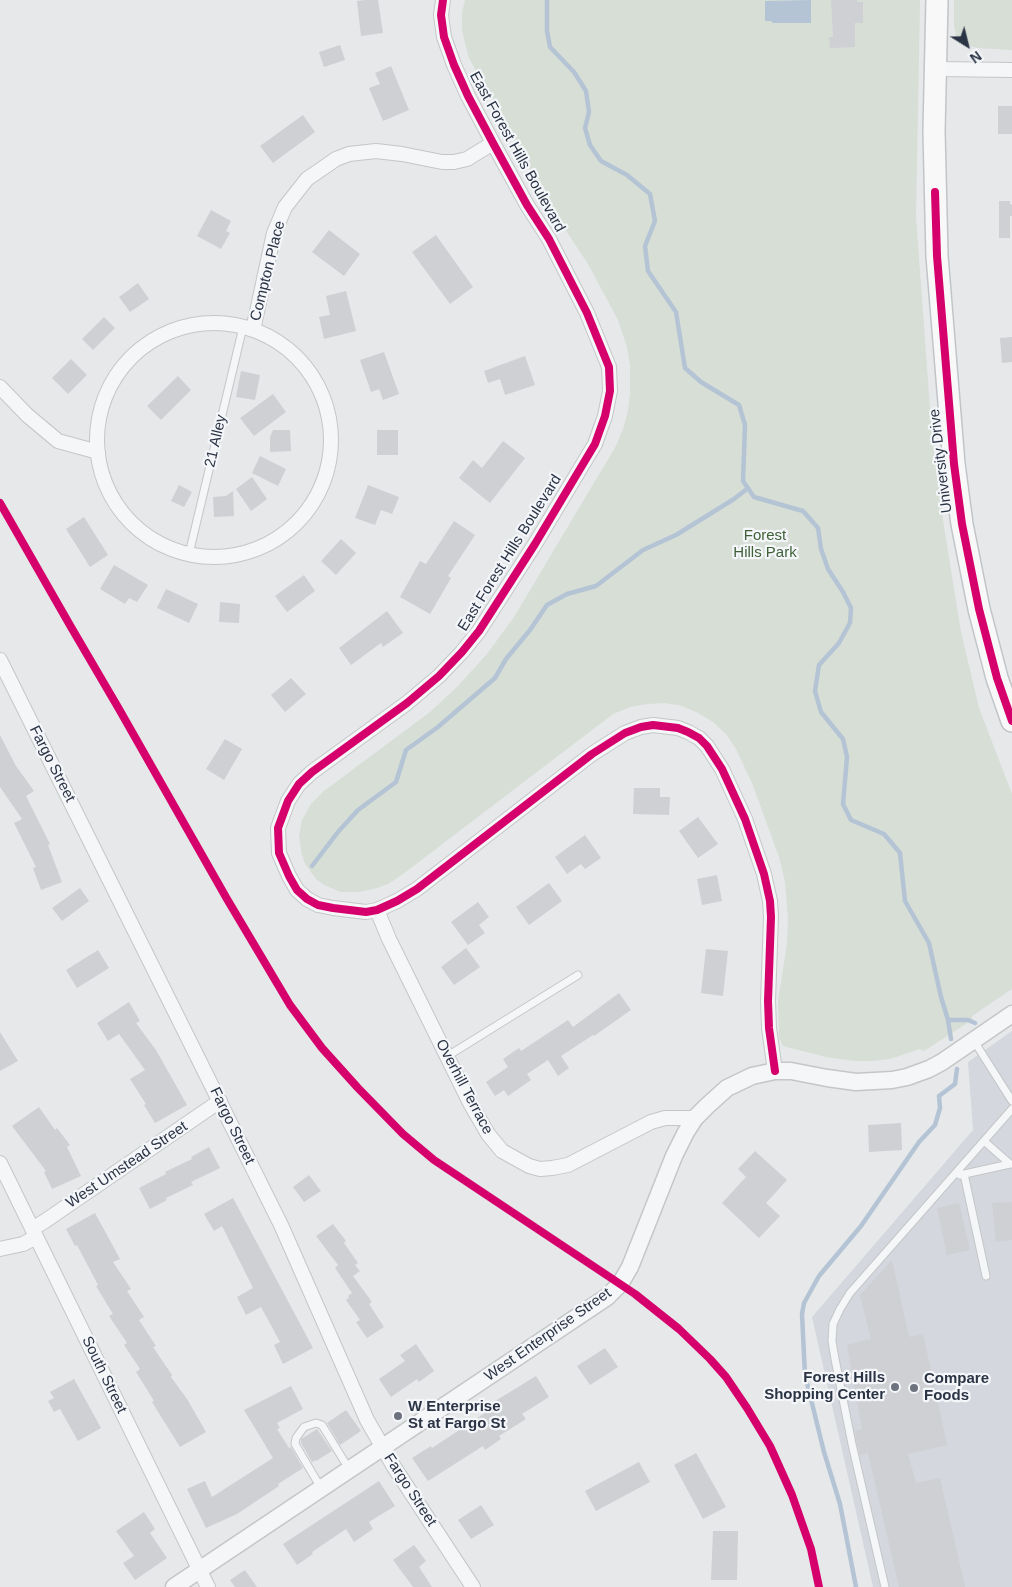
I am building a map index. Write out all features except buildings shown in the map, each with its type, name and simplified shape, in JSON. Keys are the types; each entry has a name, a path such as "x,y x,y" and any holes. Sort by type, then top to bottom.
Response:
{"main road":[{"name":"University Drive","path":"938,0 934,131 937,256 954,464 962,524 979,609 997,678 1012,721"}],"street":[{"name":"East Forest Hills Boulevard","path":"443,0 441,14 444,37 468,96 527,205 550,239 587,313 609,367 610,391 605,416 595,444 535,544 479,631 439,676 407,703 312,772 299,784 288,802 278,828 279,853 288,876 297,890 318,906 366,912 377,910 397,901 424,884 592,754 625,733 653,725 678,728 688,732 707,746 722,769 745,819 764,874 770,901 771,917 768,1000 774,1070"},
{"path":"937,69 1012,70"},
{"name":"Compton Place","path":"248,329 274,233 285,207 307,179 336,159 349,154 376,151 442,162 454,162 467,159 493,143"},
{"path":"217,324 248,329 269,337 297,358 318,386 327,411 331,437 326,472 320,488 306,511 288,530 274,540 242,554 224,556 207,557 189,554 174,550 145,535 122,512 109,491 100,468 98,452 99,420 104,400 124,366 143,348 166,334 191,326 217,324"},
{"path":"0,387 27,415 58,441 98,452"},
{"name":"Fargo Street","path":"0,660 281,1225 367,1420 382,1448 473,1587"},
{"name":"Overhill Terrace","path":"377,910 446,1057 488,1134 502,1151 529,1166 540,1168 568,1165 651,1122 665,1118 695,1118"},
{"path":"695,1118 717,1096 733,1085 752,1076 774,1070 856,1082 892,1080 918,1073 929,1069 1012,1014"},
{"name":"West Umstead Street","path":"0,1249 22,1244 61,1210 220,1101"},
{"name":"West Enterprise Street","path":"174,1587 599,1303 614,1290 630,1267 674,1156 695,1118"},
{"name":"South Street","path":"0,1163 208,1587"}],"lane":[{"name":"21 Alley","path":"189,554 248,329"},
{"path":"446,1057 578,975"},
{"path":"973,1041 1012,1101"},
{"path":"885,1587 852,1444 835,1359 832,1341 833,1324 850,1293 1012,1109"},
{"path":"984,1141 1011,1164"},
{"path":"952,1177 1011,1164"},
{"path":"964,1174 986,1276"},
{"path":"321,1488 295,1444 296,1438 304,1427 316,1423 322,1425 350,1470"}],"shaded area":[{"name":"Forest Hills Shopping Center","path":"1012,1031 1012,1587 873,1587 812,1317 973,1130 968,1062"}],"green space":[{"name":"Forest Hills Park","path":"465,0 920,0 916,217 932,436 961,632 979,708 1012,794 1012,989 972,1016 972,1020 924,1051 920,1049 890,1059 854,1061 826,1057 783,1046 779,1038 778,1001 787,944 788,918 785,882 779,857 752,783 736,749 726,734 713,722 682,706 665,703 647,704 630,707 613,714 388,884 359,892 341,892 324,885 316,879 305,864 299,837 302,820 311,804 324,791 430,712 457,687 487,654 514,617 616,446 628,411 630,365 627,347 618,320 588,264 546,200 469,58 462,31 462,13"},
{"path":"954,0 1012,0 1012,50 978,48 962,42 956,35 954,26"}],"water":[{"path":"811,0 811,23 773,23 765,21 765,1"}],"waterway":[{"path":"547,0 547,31 550,47 574,72 586,91 589,112 585,128 590,145 601,161 627,175 650,194 655,221 645,246 648,271 676,312 685,368 701,382 739,405 745,425 743,481 754,497 803,511 818,528 821,549 828,569 851,608 850,623 839,643 819,665 815,691 821,712 843,739 847,757 843,804 851,820 884,834 900,853 905,901 929,943 951,1039"},
{"path":"312,866 358,810 396,782 406,750 438,727 495,678 506,659 530,630 547,605 567,594 596,586 643,550 676,535 734,499 748,488"},
{"path":"948,1020 968,1020 975,1023"},
{"path":"856,1587 840,1504 824,1452 805,1375 802,1314 804,1303 819,1276 861,1226 919,1142 935,1125 940,1108 939,1096 955,1084 957,1069"}],"cycle path":[{"path":"443,0 441,15 444,37 454,65 493,143 527,205 549,239 587,313 609,367 610,391 605,416 595,444 535,544 479,631 439,676 407,703 312,772 299,784 288,801 278,828 279,853 297,890 307,899 318,905 333,908 366,912 377,910 417,889 592,754 625,733 653,725 678,728 688,732 699,738 707,746 722,769 745,819 764,874 770,901 771,917 768,1001 769,1028 775,1071"},
{"path":"935,192 937,256 954,464 962,524 979,609 997,678 1012,721"},
{"path":"0,503 227,899 290,1005 322,1048 403,1134 434,1160 635,1294 679,1329 710,1359 726,1377 770,1446 792,1495 811,1549 819,1587"}],"place":[{"name":"Forest Hills Shopping Center","path":"895,1387"},
{"name":"Compare Foods","path":"914,1388"},
{"name":"W Enterprise St at Fargo St","path":"398,1416"}]}
